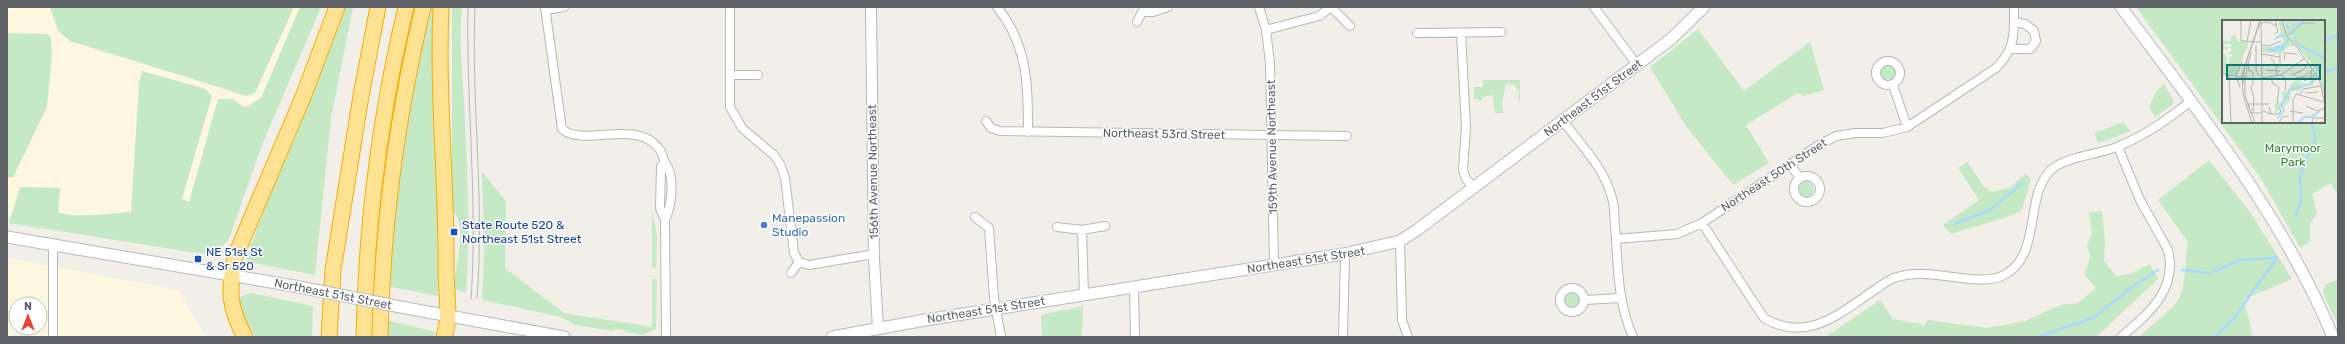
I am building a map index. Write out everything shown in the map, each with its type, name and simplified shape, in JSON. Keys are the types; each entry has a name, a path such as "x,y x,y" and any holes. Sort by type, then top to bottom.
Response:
{"highway":[{"path":"246,337 235,317 231,305 231,274 235,258 303,97 337,7"},
{"path":"329,337 333,270 352,160 361,96 378,7"},
{"path":"364,337 367,250 374,185 387,102 406,7"},
{"path":"380,337 384,248 390,182 402,102 423,7"},
{"path":"441,7 447,315 444,337"},
{"path":"339,337 352,160"}],"main road":[{"name":"Northeast 51st Street","path":"832,337 878,333 996,309 1343,254 1400,241 1474,188 1637,65 1679,32 1704,7"},
{"path":"2121,7 2239,168 2297,261 2333,337"},
{"name":"Northeast 51st Street","path":"7,237 231,274 564,337"}],"street":[{"path":"564,7 546,8 562,129 572,134 635,134 646,138 660,150 665,163 661,166 660,208 665,220 666,337"},
{"path":"730,7 730,107 735,119 742,128 775,156 781,166 785,178 794,252 799,262 809,265 874,254"},
{"name":"156th Avenue Northeast","path":"871,7 874,254 878,333"},
{"path":"996,7 1004,16 1017,41 1024,61 1028,92 1028,132"},
{"path":"1137,22 1139,10 1153,12 1168,7"},
{"name":"159th Avenue Northeast","path":"1259,7 1266,30 1270,63 1274,265"},
{"path":"1266,30 1319,16 1331,7 1350,26"},
{"path":"1594,7 1637,65"},
{"name":"Northeast 50th Street","path":"1616,239 1677,234 1702,224 1790,165 1818,144 1836,136 1855,133 1883,133 1907,127 1996,68 2004,60 2010,49 2016,22 2012,8"},
{"path":"2010,49 2030,49 2036,41 2034,31 2025,24 2016,22"},
{"path":"1417,33 1501,32"},
{"path":"1461,33 1466,127 1463,170 1466,180 1474,188"},
{"path":"730,75 758,75"},
{"path":"1893,85 1907,127"},
{"path":"1702,224 1764,318 1776,327 1793,332 1810,330 1826,322 1893,278 1910,274 1988,279 2002,276 2016,266 2025,251 2037,195 2042,181 2050,171 2060,164 2118,147 2153,130 2191,101"},
{"name":"Northeast 53rd Street","path":"986,121 991,128 1000,131 1347,136"},
{"path":"1563,121 1606,180 1613,198 1620,298 1626,322 1633,337"},
{"path":"2118,147 2140,200 2168,250 2170,259 2170,276 2166,289 2160,299 2120,337"},
{"path":"1790,165 1800,178"},
{"path":"975,217 989,228 996,309 1001,337"},
{"path":"1057,226 1082,230 1105,226"},
{"path":"1082,230 1084,295"},
{"path":"1400,241 1402,320 1408,337"},
{"path":"53,244 53,337"},
{"path":"1343,254 1345,259 1343,337"},
{"path":"791,273 799,262"},
{"path":"1134,288 1135,337"},
{"path":"1584,300 1620,298"}],"shaded area":[{"path":"7,7 305,7 214,253 7,217"},
{"path":"7,258 178,290 206,337 7,337"}],"green space":[{"path":"50,7 294,7 255,93 247,96 70,41 58,31"},
{"path":"300,7 321,7 262,145 229,239 220,248 210,250 209,255 9,223 20,187 60,188 58,212 65,214 83,215 131,212 139,83 142,71 206,89 212,96 182,199 189,202 218,99 233,99 242,106 247,107 261,98"},
{"path":"340,7 353,7 331,118 315,275 249,262 246,258"},
{"path":"427,7 435,7 438,296 386,286 409,98"},
{"path":"452,7 462,7 461,54 468,197 466,293 455,289 454,283 461,235 457,217 452,210"},
{"name":"Marymoor Park","path":"2136,7 2338,7 2338,195 2330,183 2312,194 2317,213 2310,224 2310,241 2300,248 2262,180"},
{"path":"1698,29 1744,91 1810,42 1824,90 1803,96 1798,93 1746,125 1769,163 1733,185 1686,126 1650,67"},
{"path":"7,33 47,34 51,37 52,55 47,107 13,177 7,177"},
{"path":"1888,65 1895,70 1896,73 1891,80 1888,81 1881,76 1880,73 1885,66"},
{"path":"1483,80 1520,80 1520,101 1518,99 1519,90 1515,88 1515,85 1506,84 1502,102 1503,113 1495,113 1493,95 1482,97 1482,100 1474,99 1474,87 1483,87"},
{"path":"2164,84 2174,101 2172,105 2155,117 2149,107 2156,92"},
{"path":"2123,122 2131,131 2098,143 2094,133"},
{"path":"2209,160 2250,212 2292,279 2244,299 2253,337 2139,337 2165,314 2178,300 2184,280 2188,242 2158,200"},
{"path":"1967,162 1984,187 1992,192 2011,187 2025,174 2031,179 2022,210 2010,216 1951,234 1943,225 1979,200 1958,168"},
{"path":"482,172 506,201 505,268 564,313 652,327 652,279 657,279 656,328 644,335 624,332 624,330 614,329 613,331 575,325 561,317 482,300 484,255"},
{"path":"1806,181 1813,186 1814,189 1809,196 1806,197 1799,192 1798,189 1803,182"},
{"path":"652,211 657,236 656,268 652,268"},
{"path":"2102,211 2105,242 2104,261 2116,276 2130,274 2150,264 2158,279 2096,337 1825,337 1880,300 1893,319 1925,325 1927,320 1987,328 2025,321 2060,305 2078,303 2096,288 2085,275 2090,256 2087,245 2092,233 2089,213"},
{"path":"2338,279 2338,326 2323,292 2325,285"},
{"path":"1572,292 1579,297 1580,300 1575,307 1572,308 1565,303 1564,300 1569,293"},
{"path":"251,293 313,306 312,337 256,337 247,323 239,302 240,297"},
{"path":"1083,306 1082,337 1042,337 1041,315"},
{"path":"385,320 436,332 434,337 385,337"}],"waterway":[{"path":"2325,41 2338,34"},
{"path":"2325,74 2328,70 2338,68"},
{"path":"2296,216 2301,200 2300,175 2316,138 2311,123"},
{"path":"1954,224 1990,210 2022,183"},
{"path":"2182,270 2211,273 2240,260 2276,258"},
{"path":"2215,337 2234,318 2277,258"},
{"path":"2038,337 2095,317 2132,287 2158,270"}],"tram line":[{"path":"468,7 473,189 473,262 471,299"},
{"path":"475,7 474,43 480,225 477,298"}],"place":[{"name":"Manepassion Studio","path":"764,225"},
{"name":"State Route 520 & Northeast 51st Street","path":"454,232"},
{"name":"NE 51st St & Sr 520","path":"198,259"}]}
